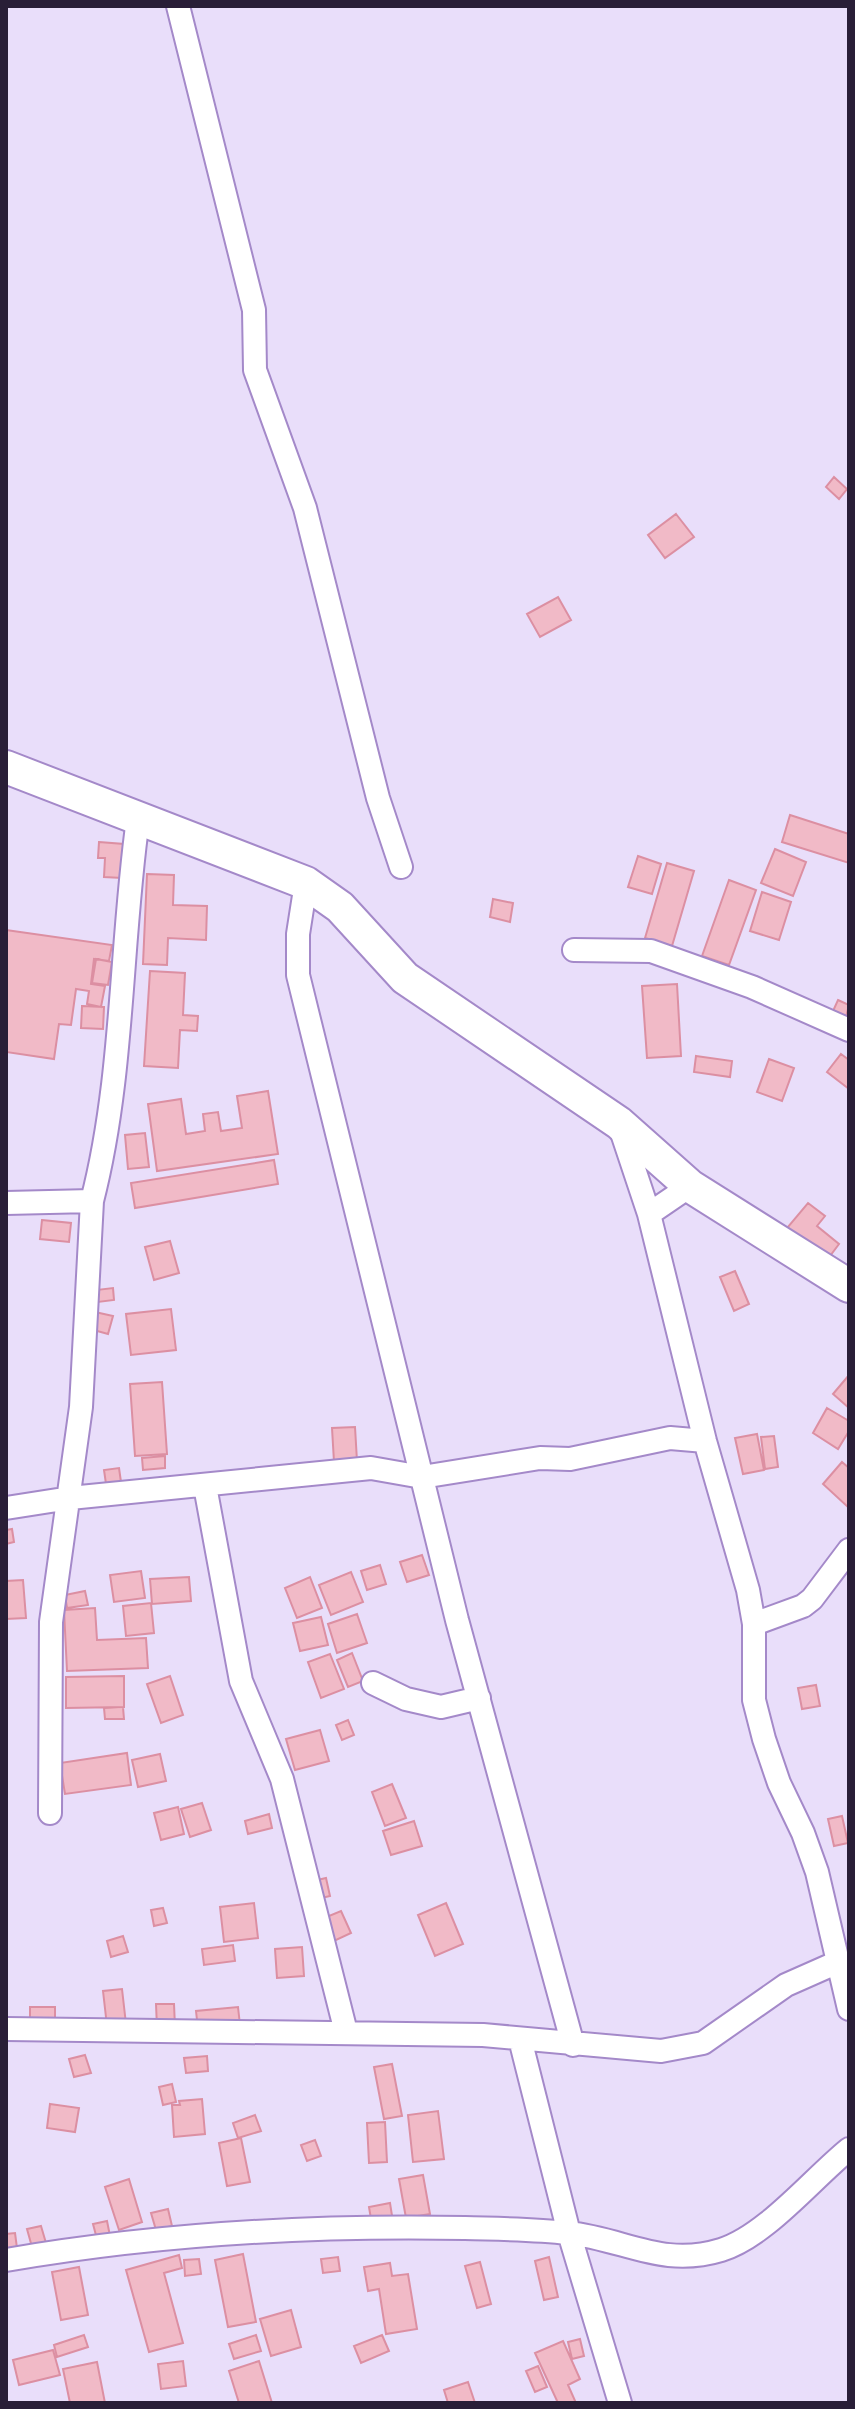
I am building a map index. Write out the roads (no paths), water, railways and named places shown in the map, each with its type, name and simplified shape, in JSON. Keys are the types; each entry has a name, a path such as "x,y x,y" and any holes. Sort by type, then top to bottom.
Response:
{"street":[{"path":"178,6 254,310 255,370 305,508 378,798 401,867"},
{"path":"6,767 306,883 340,907 405,978 619,1123 690,1186 849,1286"},
{"path":"50,1813 51,1622 81,1407 92,1201 101,1169 138,819"},
{"path":"306,883 298,934 298,975 457,1620 573,2045"},
{"path":"574,950 651,951 752,987 849,1030"},
{"path":"619,1123 649,1214 705,1441 748,1590 754,1624 754,1700 764,1739 817,1872 849,2009"},
{"path":"649,1214 690,1186"},
{"path":"6,1203 92,1201"},
{"path":"6,1508 70,1498 371,1468 422,1477 540,1458 570,1459 670,1438 705,1441"},
{"path":"205,1486 241,1681 282,1779 346,2032"},
{"path":"754,1624 803,1606 812,1599 849,1550"},
{"path":"373,1683 406,1699 441,1707 479,1698"},
{"path":"6,2029 483,2035 661,2051 703,2043 786,1985 838,1962"},
{"path":"520,2039 569,2233 620,2403"},
{"path":"6,2260 81,2247 287,2228 465,2228 569,2233 609,2240 653,2255 677,2257 719,2251 736,2245 762,2227 849,2149"}]}
